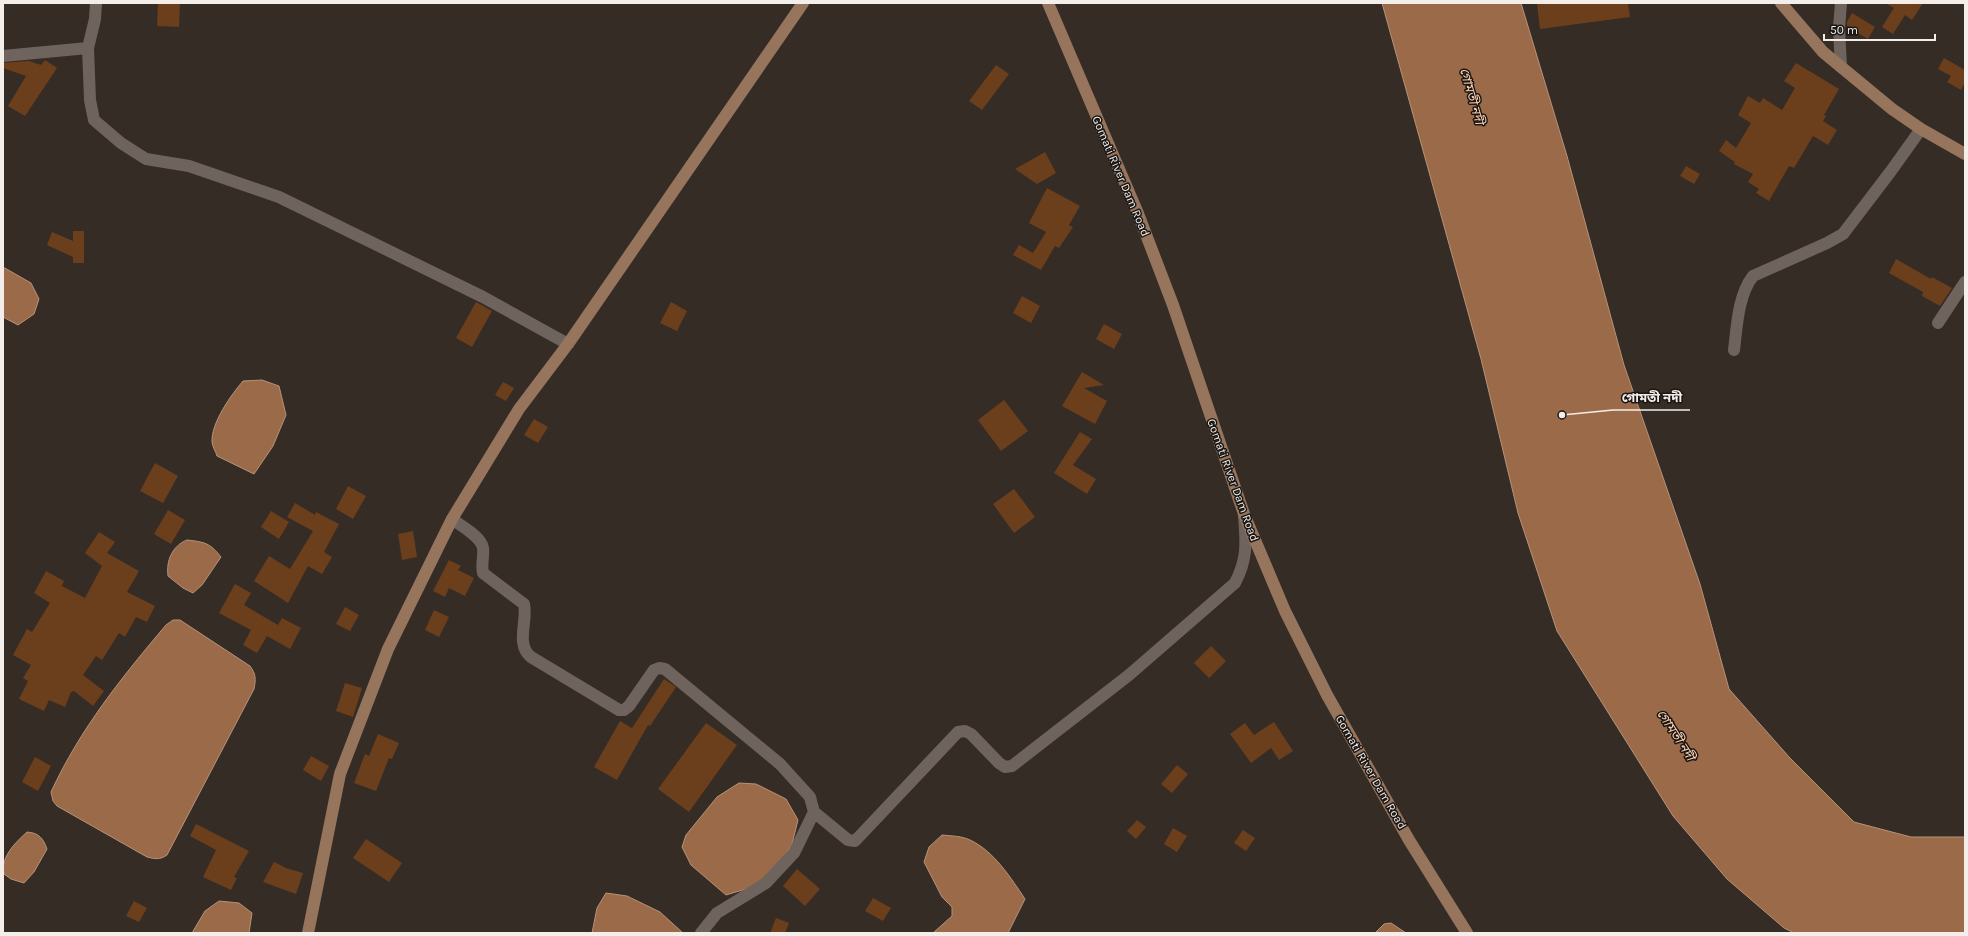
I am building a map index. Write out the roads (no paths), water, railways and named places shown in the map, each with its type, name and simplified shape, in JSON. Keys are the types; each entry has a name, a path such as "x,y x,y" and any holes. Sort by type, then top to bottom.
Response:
{"street":[{"path":"96,3 95,19 88,48 90,100 94,120 121,143 146,159 189,166 279,197 483,297 568,344"},
{"path":"308,933 340,774 388,649 452,519 520,410 568,344 803,3"},
{"name":"Gomati River Dam Road","path":"1048,3 1138,211 1173,305 1244,514 1285,611 1327,695 1462,930"},
{"path":"1781,3 1823,52 1892,109 1921,129 1965,154"},
{"path":"1841,3 1839,28 1841,67"},
{"path":"3,56 88,48"},
{"path":"1734,350 1739,313 1748,283 1753,276 1827,243 1843,234 1891,172 1921,129"},
{"path":"1938,323 1965,282"},
{"path":"452,519 481,541 483,548 483,573 524,604 526,611 522,646 530,657 619,710 624,710 629,706 654,670 659,668 665,669 780,764 810,797 814,812 848,840 855,841 958,732 965,731 971,734 999,763 1005,767 1012,766 1129,675 1235,582 1243,568 1246,552 1244,514"},
{"path":"701,933 717,913 766,883 794,853 814,812"}],"water":[{"path":"1382,3 1521,3 1567,156 1624,365 1700,584 1729,689 1790,758 1854,822 1911,837 1965,837 1965,933 1794,933 1784,928 1727,879 1673,816 1557,631 1518,513 1481,359"},
{"path":"3,267 31,283 39,299 34,314 18,325 3,317"},
{"path":"262,380 279,386 286,415 273,446 254,474 217,456 212,444 213,434 218,418 243,381"},
{"path":"187,540 207,544 221,557 202,585 193,593 183,588 168,576 168,565 171,555 177,546"},
{"path":"173,620 180,620 250,666 255,677 255,682 254,689 167,855 162,858 155,859 147,857 57,806 53,801 51,792 75,747 103,704 166,625"},
{"path":"739,783 756,784 786,799 798,820 792,844 780,865 756,886 726,895 691,865 682,847 686,835 717,797"},
{"path":"27,832 38,835 44,842 47,849 34,872 24,883 11,879 4,874 3,868 4,862 10,850"},
{"path":"942,835 957,836 970,840 979,845 994,858 1020,891 1025,899 1008,933 933,933 952,916 952,907 942,897 924,862 929,847"},
{"path":"606,893 627,896 660,912 683,933 592,933 597,908"},
{"path":"219,901 239,903 252,913 249,933 192,933 205,911"},
{"path":"1391,923 1406,933 1375,933 1384,924"}],"place":[{"name":"গোমতী নদী","path":"1562,415"}]}
